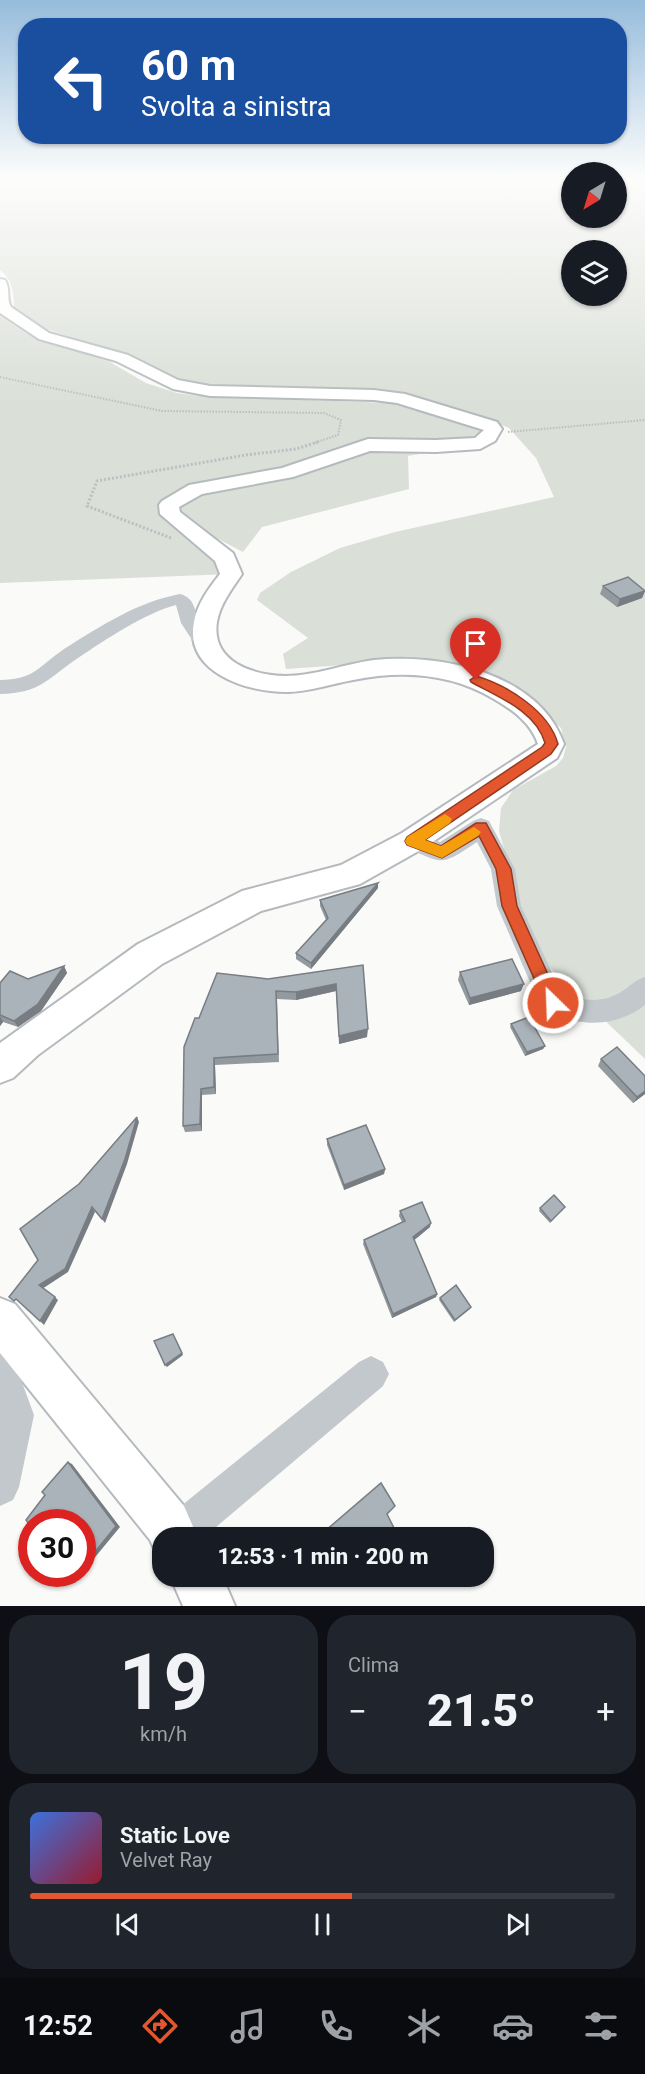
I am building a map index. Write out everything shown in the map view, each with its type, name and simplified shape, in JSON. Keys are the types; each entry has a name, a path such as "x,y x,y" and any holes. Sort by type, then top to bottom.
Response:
{"main road":[{"path":"0,283 1,303 4,310 44,336 122,358 173,384 210,391 374,395 399,399 484,423 494,429 480,443 436,446 368,446 286,473 196,489 169,505 170,514 225,558 231,574 213,602 205,625 207,648 217,663 232,674 251,681 288,684 366,669 414,668 458,672 493,687 521,704 538,718 549,734 551,744 547,751 412,841 349,875 253,900 150,954 26,1043 0,1066"},
{"path":"1,1324 169,1527"},
{"path":"200,1587 210,1606"}],"street":[{"path":"0,687 17,688 44,677 68,655 112,627 136,613 165,601 180,599 187,608 190,623 207,648"},
{"path":"412,841 442,853 481,827 503,869 509,906 553,1003 574,1011 606,1014 645,989"},
{"path":"0,1367 16,1415 0,1487"},
{"path":"186,1527 371,1374"}],"path":[{"path":"0,376 162,411 324,412 341,420 338,435 296,449 246,455 97,481 87,506 172,538"},
{"path":"492,432 645,420"}],"shaded area":[{"path":"0,255 561,255 561,306 627,306 627,255 645,255 645,1059 546,964 519,902 499,831 501,808 513,790 556,766 563,758 566,747 561,728 516,689 417,660 286,669 283,654 308,638 257,600 260,593 291,572 340,548 395,532 554,497 536,458 509,428 470,412 396,393 190,384 163,376 126,355 46,329 14,307 12,287 0,270"},
{"path":"0,316 29,335 110,362 146,383 177,393 199,396 389,403 492,432 480,443 408,456 409,489 262,527 243,552 174,516 231,574 0,583"}],"building":[{"path":"628,577 645,591 620,599 603,586"},
{"path":"378,883 311,963 296,953 328,918 320,900"},
{"path":"512,959 524,984 470,998 460,972"},
{"path":"363,965 368,1029 339,1036 336,984 296,992 276,991 278,1054 214,1058 214,1087 201,1089 200,1124 183,1126 184,1047 195,1018 199,1018 217,973 268,979"},
{"path":"64,966 38,1004 14,1021 0,1015 0,983 10,971 28,979"},
{"path":"529,1017 545,1046 527,1052 511,1024"},
{"path":"617,1047 645,1076 645,1091 637,1097 601,1059"},
{"path":"137,1117 125,1159 102,1219 92,1207 65,1269 39,1285 55,1297 40,1321 16,1299 14,1301 9,1297 38,1260 20,1229 79,1184"},
{"path":"366,1125 385,1169 344,1185 327,1139"},
{"path":"554,1195 565,1207 551,1221 540,1208"},
{"path":"422,1202 431,1223 413,1237 437,1294 393,1314 364,1240 405,1221 400,1211"},
{"path":"456,1285 471,1307 455,1320 440,1298"},
{"path":"173,1334 182,1353 165,1365 154,1341"},
{"path":"68,1462 116,1526 96,1551 96,1509 34,1509 45,1495 42,1492"},
{"path":"381,1483 395,1506 387,1514 394,1527 330,1527"}],"slow traffic":[{"path":"445,819 412,841 442,853 474,832"}],"route":[{"path":"476,680 493,687 521,704 538,718 549,734 551,744 547,751 412,841 442,853 481,827 503,869 509,906 553,1003"}]}
